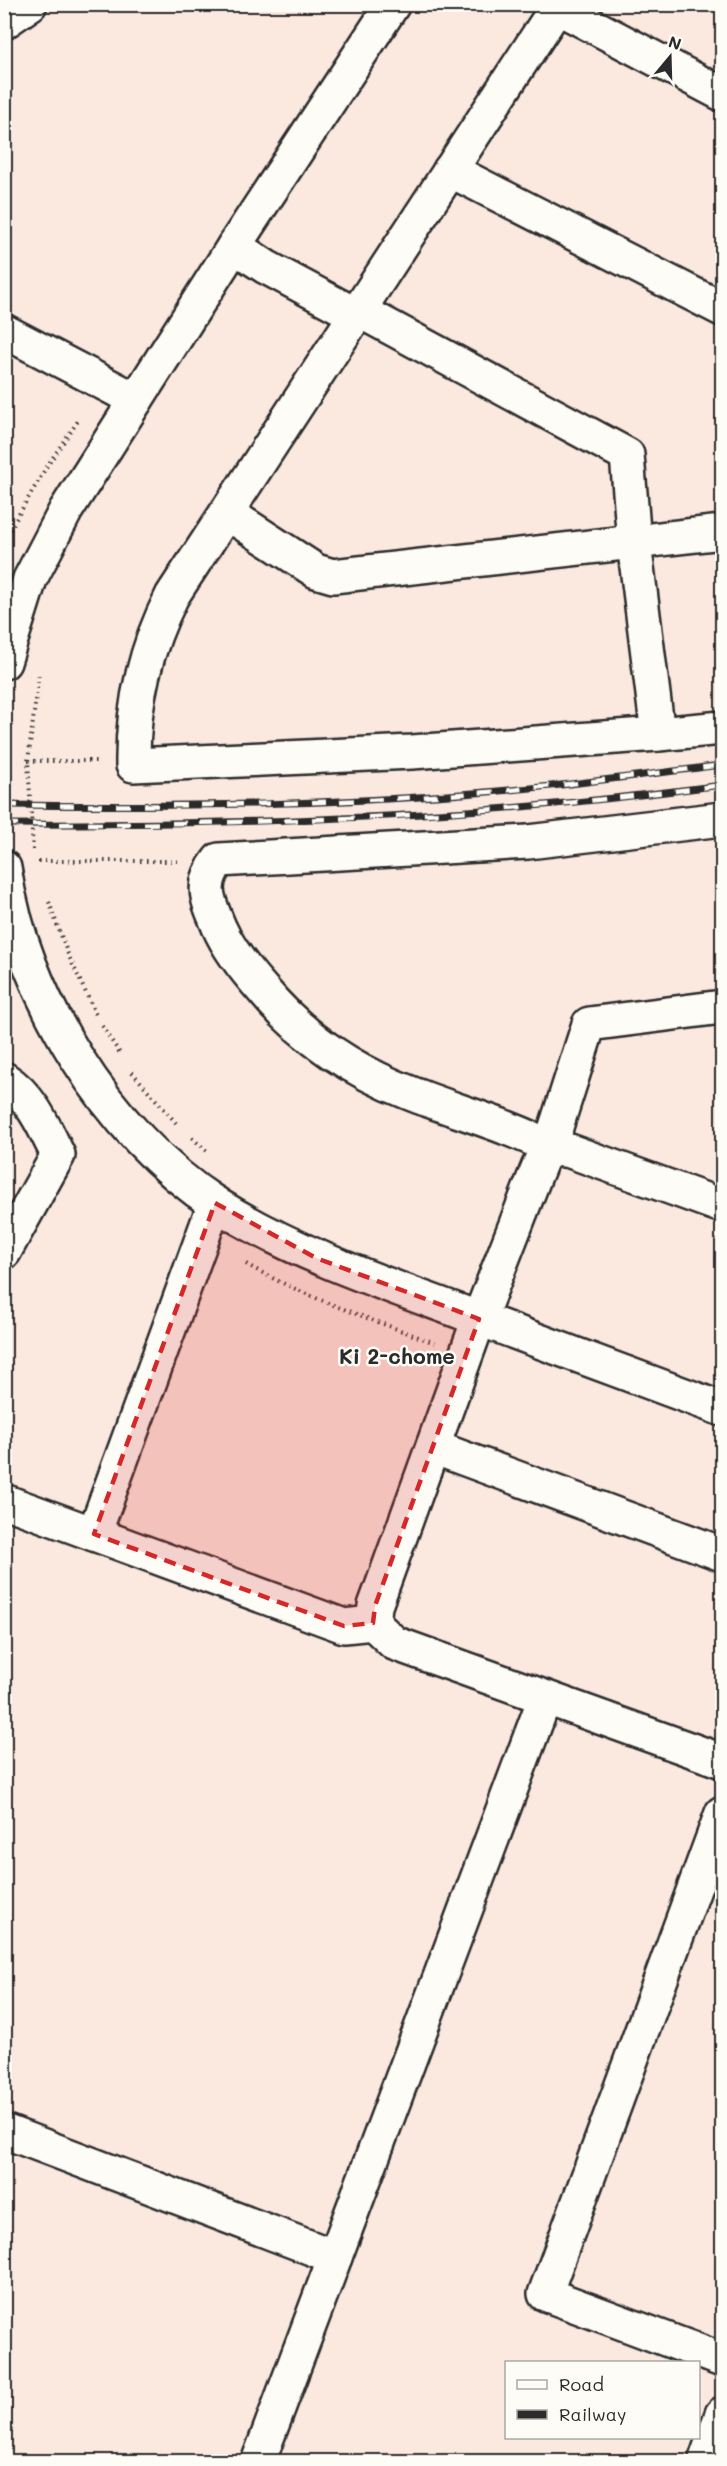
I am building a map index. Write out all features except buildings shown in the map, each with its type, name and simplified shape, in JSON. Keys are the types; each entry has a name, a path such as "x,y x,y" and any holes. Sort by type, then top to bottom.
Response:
{"street":[{"path":"4,22 30,4"},
{"path":"4,662 30,579 66,510 234,246 393,4"},
{"path":"723,94 557,7 172,596 158,622 139,688 133,733 133,765 412,752 723,728"},
{"path":"450,170 723,309"},
{"path":"234,246 266,267 627,455 634,543 658,734"},
{"path":"4,331 136,400"},
{"path":"227,513 316,571 333,576 723,532"},
{"path":"723,819 528,842 219,860 210,872 206,896 223,935 247,972 282,1013 318,1044 360,1070 408,1093 528,1135 554,1149 570,1151 723,1206"},
{"path":"4,868 8,894 30,969 70,1049 137,1135 176,1173 215,1203 316,1258 723,1409"},
{"path":"554,1149 556,1127 589,1024 723,1007"},
{"path":"4,1079 19,1088 39,1117 57,1155 4,1252"},
{"path":"373,1623 375,1606 478,1319 543,1156 554,1149"},
{"path":"94,1534 215,1203"},
{"path":"433,1447 723,1554"},
{"path":"4,1502 344,1626 373,1623"},
{"path":"373,1623 393,1643 723,1761"},
{"path":"258,2462 545,1698"},
{"path":"723,1813 546,2294 723,2360"},
{"path":"4,2131 334,2257"},
{"path":"705,2462 723,2414"}],"path":[{"path":"4,540 47,466 81,418"},
{"path":"33,851 28,760 41,660"},
{"path":"28,760 115,762 133,765"},
{"path":"38,872 34,861 178,861 210,872"},
{"path":"45,892 67,952 98,1021 123,1060"},
{"path":"130,1069 178,1125"},
{"path":"187,1133 213,1156"}],"highlighted area":[{"path":"215,1203 316,1258 479,1319 375,1606 373,1623 344,1626 94,1534"}],"railway":[{"path":"4,805 141,806 346,801 551,786 722,765"},
{"path":"4,824 211,823 349,818 486,810 722,785"}],"district":[{"name":"Ki 2-chome","path":"397,1357"}]}
